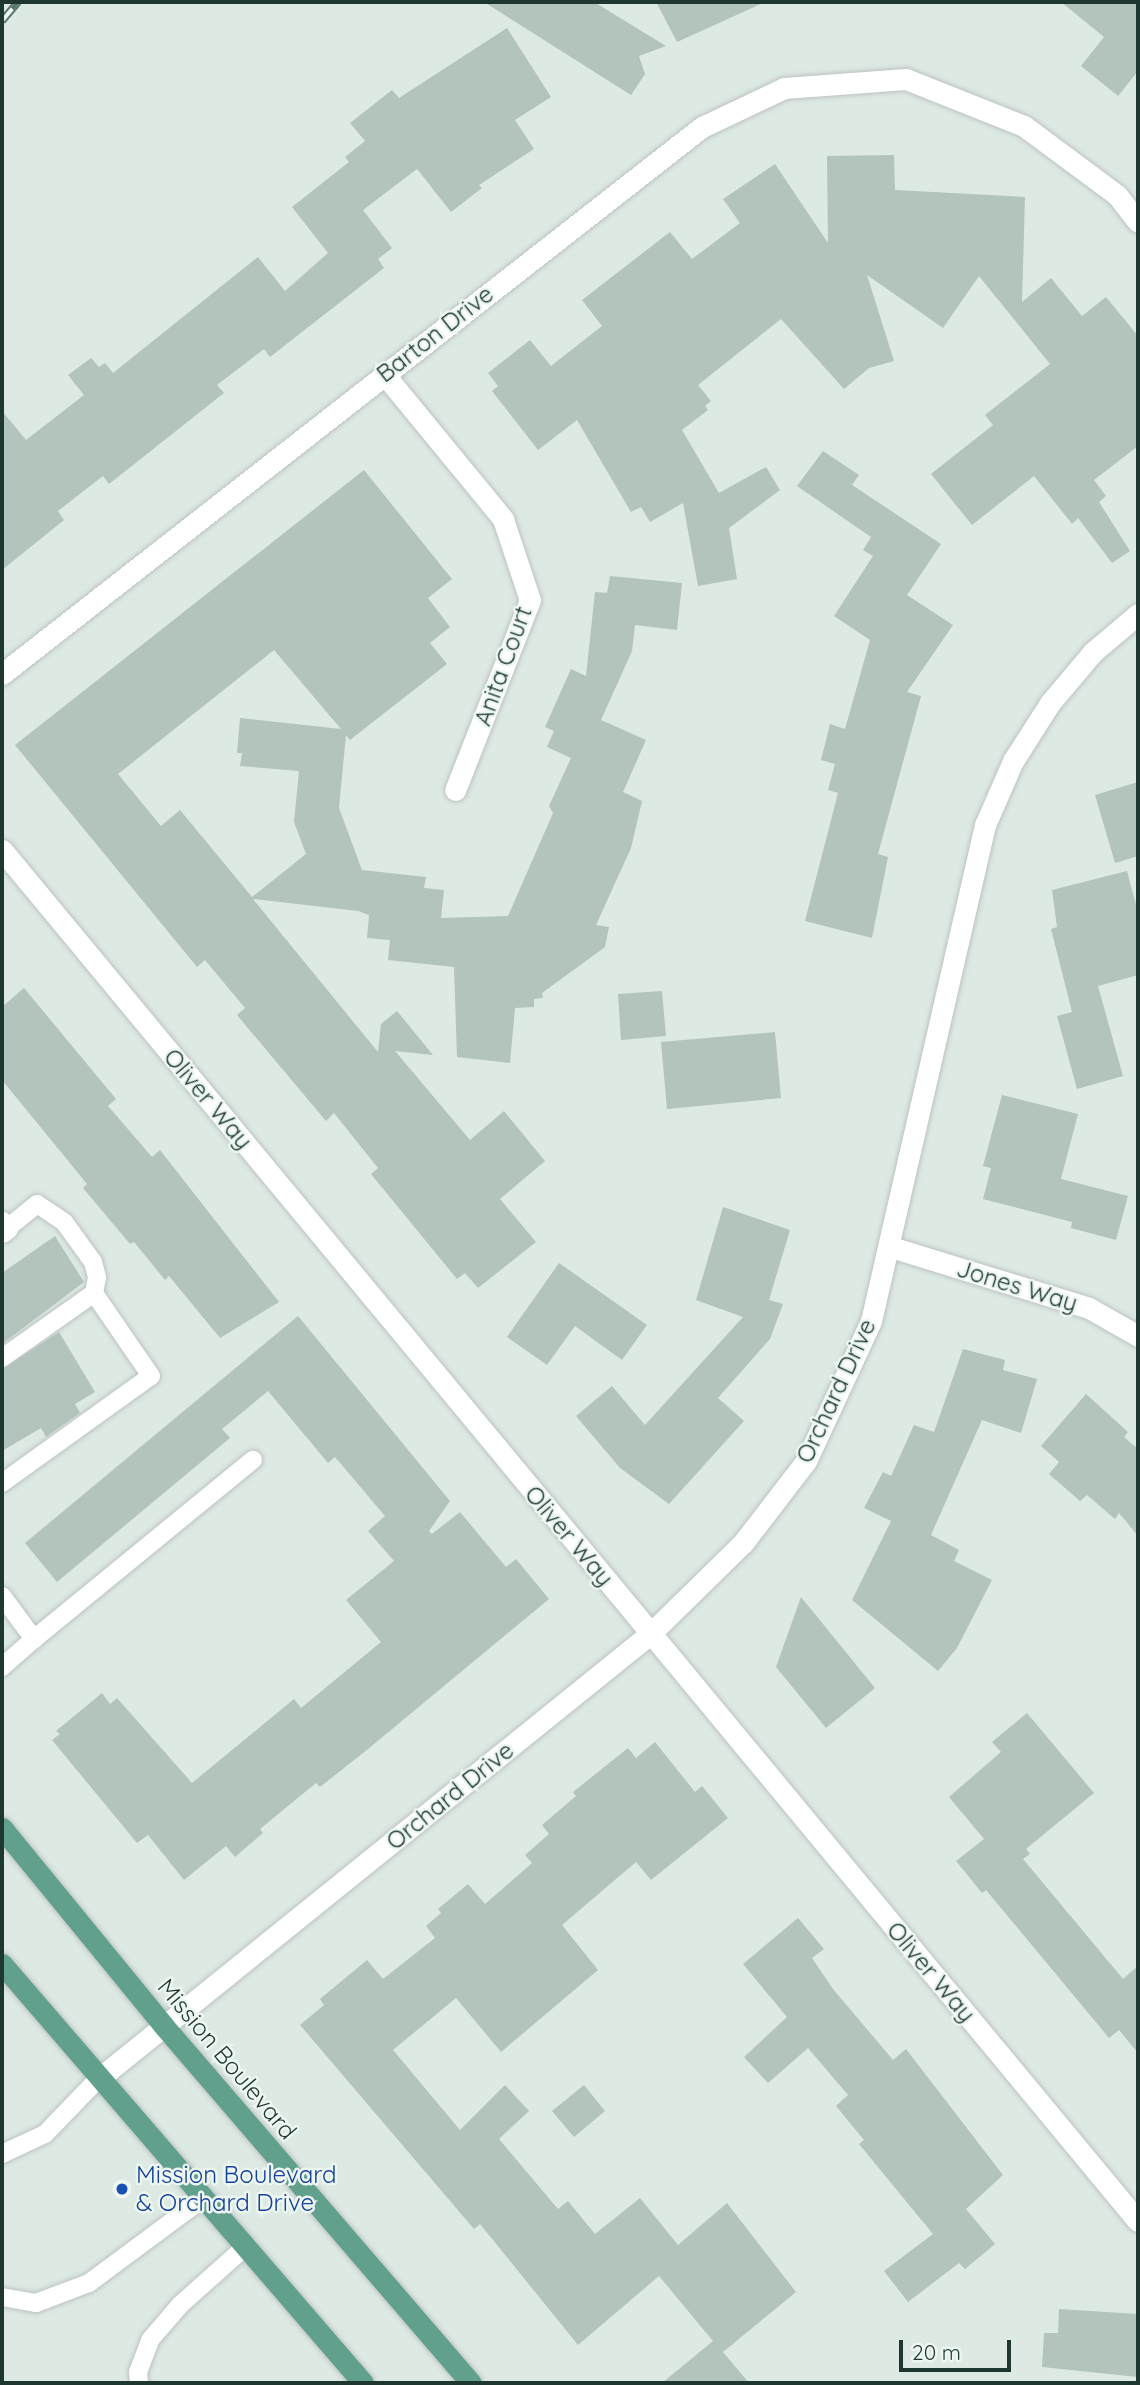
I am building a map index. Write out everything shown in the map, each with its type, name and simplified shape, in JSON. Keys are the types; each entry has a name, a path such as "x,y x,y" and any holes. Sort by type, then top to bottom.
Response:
{"main road":[{"name":"Mission Boulevard","path":"2,1828 163,2025 471,2383"},
{"path":"2,1964 97,2080 363,2383"}],"street":[{"name":"Barton Drive","path":"2,674 702,127 784,88 906,79 1024,125 1118,195 1138,222"},
{"name":"Anita Court","path":"384,374 503,519 530,600 455,790"},
{"name":"Orchard Drive","path":"97,2080 650,1634 743,1543 806,1461 871,1321 891,1247 985,825 1013,761 1050,703 1093,652 1138,614"},
{"name":"Oliver Way","path":"2,850 1138,2221"},
{"name":"Jones Way","path":"891,1247 1089,1308 1138,1336"}],"lane":[{"path":"2,1483 151,1376 94,1293 93,1262 64,1222 37,1204 4,1227"},
{"path":"2,1358 94,1293"},
{"path":"2,1667 253,1460"},
{"path":"2,1596 34,1639"},
{"path":"2,2154 45,2134 97,2080"},
{"path":"2,2297 36,2303 89,2283 202,2199"},
{"path":"139,2383 138,2372 150,2340 180,2305 244,2248"}],"building":[{"path":"484,2 594,2 666,46 639,56 645,74 631,95"},
{"path":"656,2 765,2 677,42"},
{"path":"1061,2 1138,2 1138,71 1118,96 1081,66 1104,37"},
{"path":"507,28 551,97 515,120 534,149 479,185 482,188 451,212 417,169 363,210 392,248 378,259 384,268 270,357 264,349 217,385 224,393 109,484 103,476 58,511 64,520 2,570 2,411 26,440 84,395 68,375 91,358 99,367 105,363 113,373 258,257 285,291 328,253 292,207 349,162 345,157 365,141 350,123 392,90 399,98"},
{"path":"894,155 895,190 1025,197 1022,302 1051,278 1082,316 1106,297 1138,336 1138,446 1094,480 1106,496 1099,502 1130,551 1112,563 1078,518 1072,524 1034,476 972,525 931,474 993,425 985,415 1050,364 979,276 943,328 867,275 894,361 869,368 844,389 781,319 698,385 711,401 705,406 708,410 682,430 719,493 766,467 780,490 729,528 737,579 698,586 683,503 650,522 641,507 631,512 577,420 538,450 492,391 498,386 488,373 530,340 551,366 602,326 582,300 670,232 692,259 740,223 723,199 775,164 828,243 827,156"},
{"path":"823,451 859,475 852,485 941,544 907,595 953,625 907,692 921,696 878,854 888,857 872,938 805,921 838,793 828,790 835,764 821,760 830,724 845,729 870,640 834,616 873,556 863,550 871,537 797,486"},
{"path":"364,470 452,579 428,598 450,627 430,643 447,664 350,740 346,735 339,808 362,870 426,877 424,888 444,890 441,918 508,916 553,813 549,806 571,758 547,747 554,731 545,727 571,669 586,676 595,592 607,593 610,576 682,583 677,630 635,625 632,651 601,720 646,740 623,792 642,801 631,848 596,925 609,927 605,947 542,993 543,998 534,999 534,1007 515,1008 510,1063 457,1057 454,967 388,960 390,940 367,938 369,915 358,911 253,899 378,1052 381,1024 397,1011 433,1055 395,1051 470,1140 504,1111 545,1161 500,1199 536,1242 478,1288 465,1273 457,1279 371,1174 378,1168 334,1113 326,1121 237,1015 245,1008 205,960 197,967 15,745","holes":["274,650 341,729 240,718 237,753 242,753 240,766 299,771 294,822 306,854 252,897 180,810 161,826 118,774"]},
{"path":"1138,782 1138,856 1115,863 1095,795"},
{"path":"1127,871 1138,912 1138,975 1098,986 1123,1076 1077,1089 1057,1016 1072,1012 1051,929 1057,927 1052,890"},
{"path":"24,988 116,1099 108,1106 152,1157 160,1150 279,1302 220,1338 169,1276 165,1280 134,1242 130,1244 83,1188 87,1184 2,1080 2,1007"},
{"path":"662,991 666,1036 621,1040 618,994"},
{"path":"775,1032 781,1098 667,1109 661,1042"},
{"path":"1002,1095 1078,1114 1061,1179 1128,1196 1116,1240 1071,1228 1072,1222 983,1199 991,1168 983,1166"},
{"path":"723,1207 790,1230 769,1300 783,1304 770,1339 718,1398 744,1421 669,1504 620,1468 576,1416 612,1386 645,1425 743,1317 696,1300"},
{"path":"55,1236 84,1282 2,1344 2,1273"},
{"path":"559,1263 647,1325 622,1360 575,1326 547,1365 507,1337"},
{"path":"298,1316 450,1501 429,1531 432,1534 460,1512 506,1567 516,1559 549,1599 368,1749 320,1787 316,1783 260,1829 263,1833 235,1857 226,1846 184,1880 148,1835 137,1843 52,1740 60,1734 56,1731 102,1693 110,1704 117,1698 192,1783 294,1699 301,1708 381,1642 346,1600 394,1561 368,1531 385,1516 335,1457 328,1463 268,1391 222,1429 230,1438 57,1582 25,1543"},
{"path":"59,1332 95,1392 75,1404 80,1413 46,1437 41,1428 2,1451 2,1369"},
{"path":"963,1349 1005,1360 1003,1370 1037,1379 1021,1433 982,1420 931,1535 959,1550 954,1561 992,1580 957,1648 938,1671 852,1600 891,1521 864,1508 883,1472 891,1476 914,1425 934,1432"},
{"path":"1086,1394 1128,1432 1124,1437 1138,1449 1138,1536 1119,1513 1115,1519 1087,1495 1080,1501 1049,1474 1059,1462 1041,1446"},
{"path":"801,1597 875,1688 826,1728 776,1667"},
{"path":"1027,1713 1094,1793 1026,1849 1030,1854 1023,1859 1123,1979 1138,1966 1138,2053 1119,2030 1109,2038 986,1890 982,1893 956,1861 984,1839 949,1797 1001,1752 992,1742"},
{"path":"655,1742 695,1792 702,1786 728,1818 651,1880 636,1862 562,1925 598,1970 501,2052 456,1998 393,2050 460,2130 505,2085 529,2111 499,2139 558,2209 568,2201 595,2234 640,2198 678,2245 727,2203 796,2292 723,2352 749,2383 662,2383 713,2341 659,2276 578,2345 480,2224 474,2229 300,2025 324,2005 320,1999 367,1960 383,1979 435,1938 426,1926 441,1913 438,1909 468,1884 485,1904 532,1863 525,1855 549,1834 542,1825 576,1796 573,1792 628,1748 636,1758"},
{"path":"798,1918 824,1949 812,1958 833,1989 893,2060 906,2049 1003,2175 966,2209 995,2244 965,2269 959,2263 908,2302 884,2271 933,2234 859,2144 864,2140 836,2106 848,2095 808,2048 768,2083 744,2057 787,2017 743,1964"},
{"path":"584,2085 605,2111 574,2137 552,2111"},
{"path":"1059,2309 1138,2314 1138,2377 1042,2367 1044,2333 1058,2333"}],"railway":[{"path":"2,21 18,2"}],"place":[{"name":"Mission Boulevard & Orchard Drive","path":"122,2189"}]}
